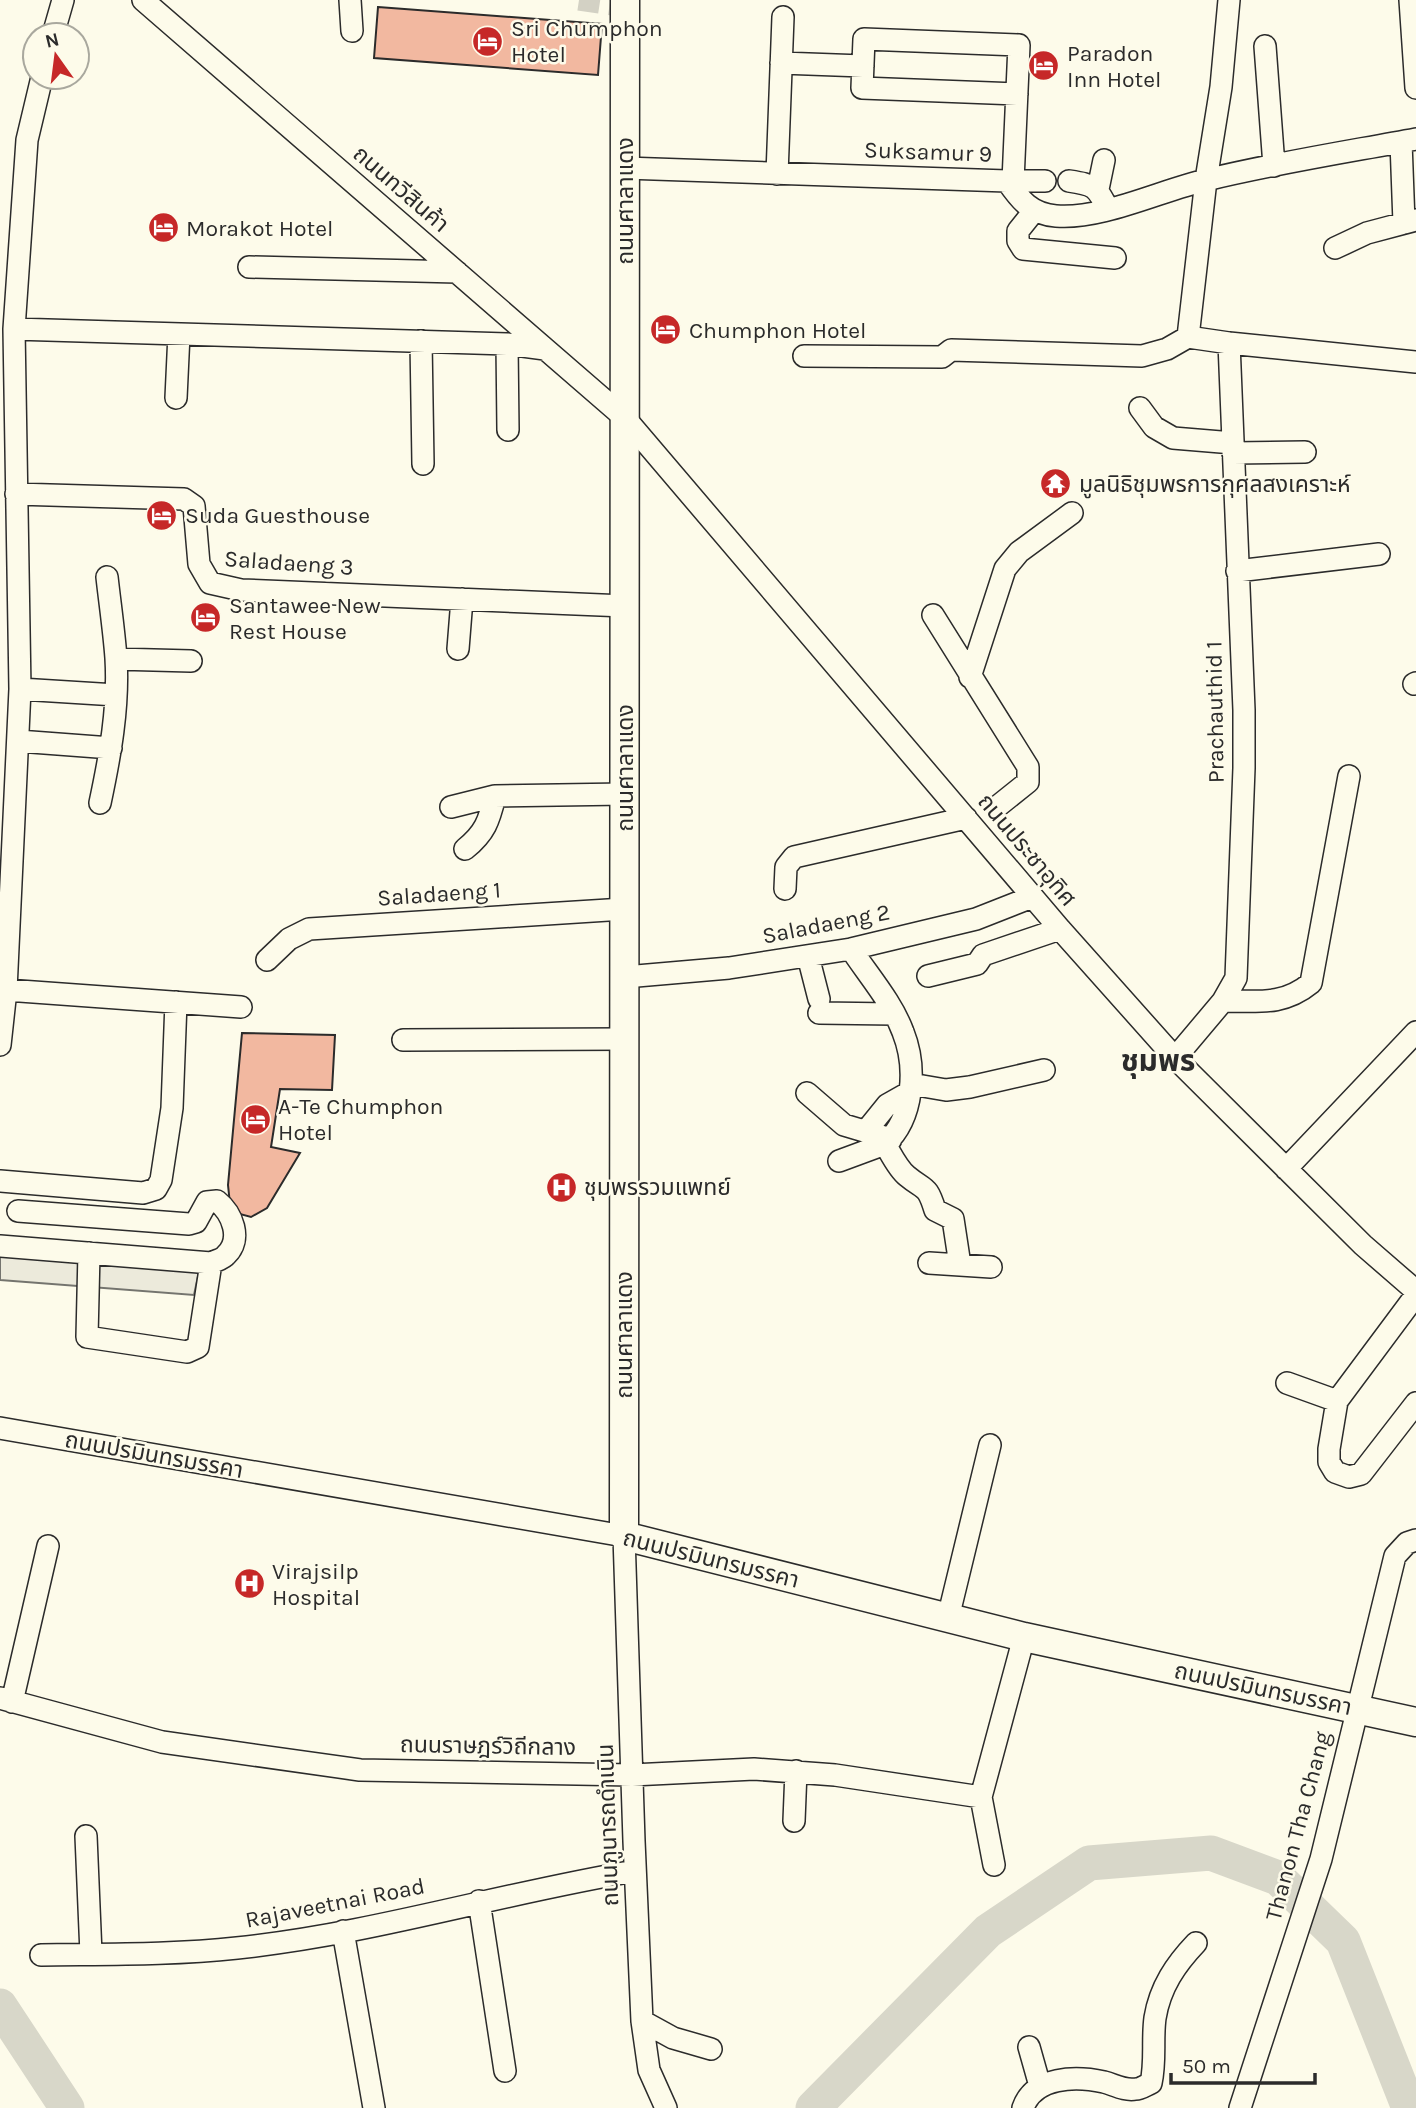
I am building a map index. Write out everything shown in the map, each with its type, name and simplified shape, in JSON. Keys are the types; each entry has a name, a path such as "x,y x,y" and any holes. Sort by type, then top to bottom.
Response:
{"main road":[{"name":"ถนนศาลาแดง","path":"624,1536 625,0"},
{"name":"ถนนปรมินทรมรรคา","path":"624,1536 1024,1637 1416,1722"}],"street":[{"path":"57,21 63,0"},
{"name":"ถนนทวีสินค้า","path":"143,0 625,418"},
{"path":"350,0 352,31"},
{"path":"1188,337 1206,180 1221,87 1229,0"},
{"path":"1410,0 1416,88"},
{"path":"777,174 783,17"},
{"path":"1017,94 862,88 864,39 1019,45 1017,94 1010,181 1045,181"},
{"path":"1265,46 1275,166"},
{"path":"781,63 863,66"},
{"path":"0,1045 6,882 20,689 11,507 14,329 27,141 39,91"},
{"path":"1115,258 1023,249 1018,241 1018,231 1034,211 1057,216 1108,209 1206,180 1408,141 1410,221 1367,233 1335,248"},
{"path":"1098,189 1104,160"},
{"name":"Suksamur 9","path":"625,168 1010,181 1021,202 1034,211"},
{"path":"1069,181 1091,184 1098,189 1108,209"},
{"path":"248,267 457,272"},
{"path":"14,329 507,344 545,349"},
{"path":"176,398 179,334"},
{"path":"804,356 942,357 951,350 1142,356 1167,349 1188,337 1416,362"},
{"path":"421,341 423,464"},
{"name":"Prachauthid 1","path":"1175,1058 1223,1001 1236,978 1244,768 1229,343"},
{"path":"507,344 508,430"},
{"path":"1140,408 1154,427 1173,438 1233,448 1305,452"},
{"name":"ถนนประชาอุทิศ","path":"625,418 981,816 1032,897 1175,1058 1363,1245 1416,1293"},
{"name":"Saladaeng 3","path":"11,507 184,499 194,506 199,564 210,583 241,590 625,606"},
{"path":"970,677 1005,569 1019,552 1072,513"},
{"path":"1237,571 1379,554"},
{"path":"100,803 111,748 116,695 116,659 107,578"},
{"path":"457,649 461,599"},
{"path":"785,889 786,867 794,856 981,816 1028,782 1028,767 933,615"},
{"path":"116,659 191,661"},
{"path":"20,689 116,695"},
{"path":"18,741 111,748"},
{"path":"1223,1001 1278,1000 1297,995 1311,983 1349,776"},
{"path":"451,807 495,796 625,794"},
{"path":"465,849 480,838 489,820 495,796"},
{"name":"Saladaeng 2","path":"625,976 729,968 851,949 976,919 1032,897"},
{"name":"Saladaeng 1","path":"267,960 289,939 309,929 624,909"},
{"path":"928,976 977,964 983,955 1060,929"},
{"path":"839,1161 888,1141 904,1120 910,1088 908,1049 903,1032 851,949"},
{"path":"807,956 819,1006 894,1014"},
{"path":"3,1001 176,1002 242,1007"},
{"path":"0,1181 143,1193 156,1189 161,1180 172,1108 176,1002"},
{"path":"1286,1169 1416,1032"},
{"path":"403,1040 625,1039"},
{"path":"866,1131 887,1105 910,1088 946,1090 970,1087 1044,1070"},
{"path":"807,1093 844,1125 888,1141 906,1176 924,1186 930,1194 934,1210 953,1219 960,1265"},
{"path":"0,1246 211,1263 226,1256 233,1242 234,1225 228,1210 217,1200 207,1202 196,1223 189,1224 82,1208 18,1211"},
{"path":"82,1208 86,1337 187,1352 198,1346 211,1263"},
{"path":"929,1263 992,1267"},
{"path":"1416,1293 1337,1401 1329,1450 1329,1462 1335,1472 1349,1477 1361,1474 1416,1403"},
{"path":"1287,1383 1337,1401"},
{"name":"ถนนปรมินทรมรรคา","path":"0,1428 624,1536"},
{"path":"948,1618 990,1445"},
{"name":"ถนนภูนารถดำเนิน","path":"624,1536 642,2021 649,2070 666,2108"},
{"name":"Thanon Tha Chang","path":"1240,2108 1317,1869 1395,1556 1406,1543 1416,1540"},
{"path":"6,1700 48,1546"},
{"path":"994,1865 981,1797 1024,1637"},
{"name":"ถนนราษฎร์วิถีกลาง","path":"6,1700 162,1742 360,1770 632,1774 754,1769 796,1771 981,1797"},
{"path":"794,1822 796,1771"},
{"path":"86,1836 91,1954"},
{"name":"Rajaveetnai Road","path":"41,1955 238,1948 343,1931 564,1883 635,1871"},
{"path":"479,1901 505,2071"},
{"path":"343,1931 374,2108"},
{"path":"1023,2108 1040,2086 1064,2079 1104,2082 1123,2090 1138,2089 1151,2083 1155,2068 1155,2018 1163,1990 1176,1964 1196,1943"},
{"path":"642,2021 673,2038 711,2049"},
{"path":"1029,2047 1040,2086"}],"shaded area":[{"path":"0,1246 201,1262 194,1295 0,1280"}],"building":[{"name":"Sri Chumphon Hotel","path":"378,7 602,24 598,75 374,58"},
{"name":"A-Te Chumphon Hotel","path":"242,1033 335,1035 332,1090 280,1089 271,1147 300,1153 267,1208 251,1217 236,1213 230,1204 228,1185"}],"waterway":[{"path":"813,2108 988,1931 1089,1863 1211,1853 1278,1878 1343,1941 1409,2108"},
{"path":"0,2006 67,2108"}],"tunnel":[{"path":"579,0 625,7"}],"place":[{"name":"Sri Chumphon Hotel","path":"488,41"},
{"name":"Paradon Inn Hotel","path":"1044,66"},
{"name":"Morakot Hotel","path":"163,228"},
{"name":"Chumphon Hotel","path":"666,330"},
{"name":"มูลนิธิชุมพรการกุศลสงเคราะห์","path":"1056,484"},
{"name":"Suda Guesthouse","path":"162,515"},
{"name":"Santawee New Rest House","path":"206,618"},
{"name":"A-Te Chumphon Hotel","path":"255,1119"},
{"name":"ชุมพรรวมแพทย์","path":"561,1187"},
{"name":"Virajsilp Hospital","path":"249,1584"}],"district":[{"name":"ชุมพร","path":"1158,1061"}]}
